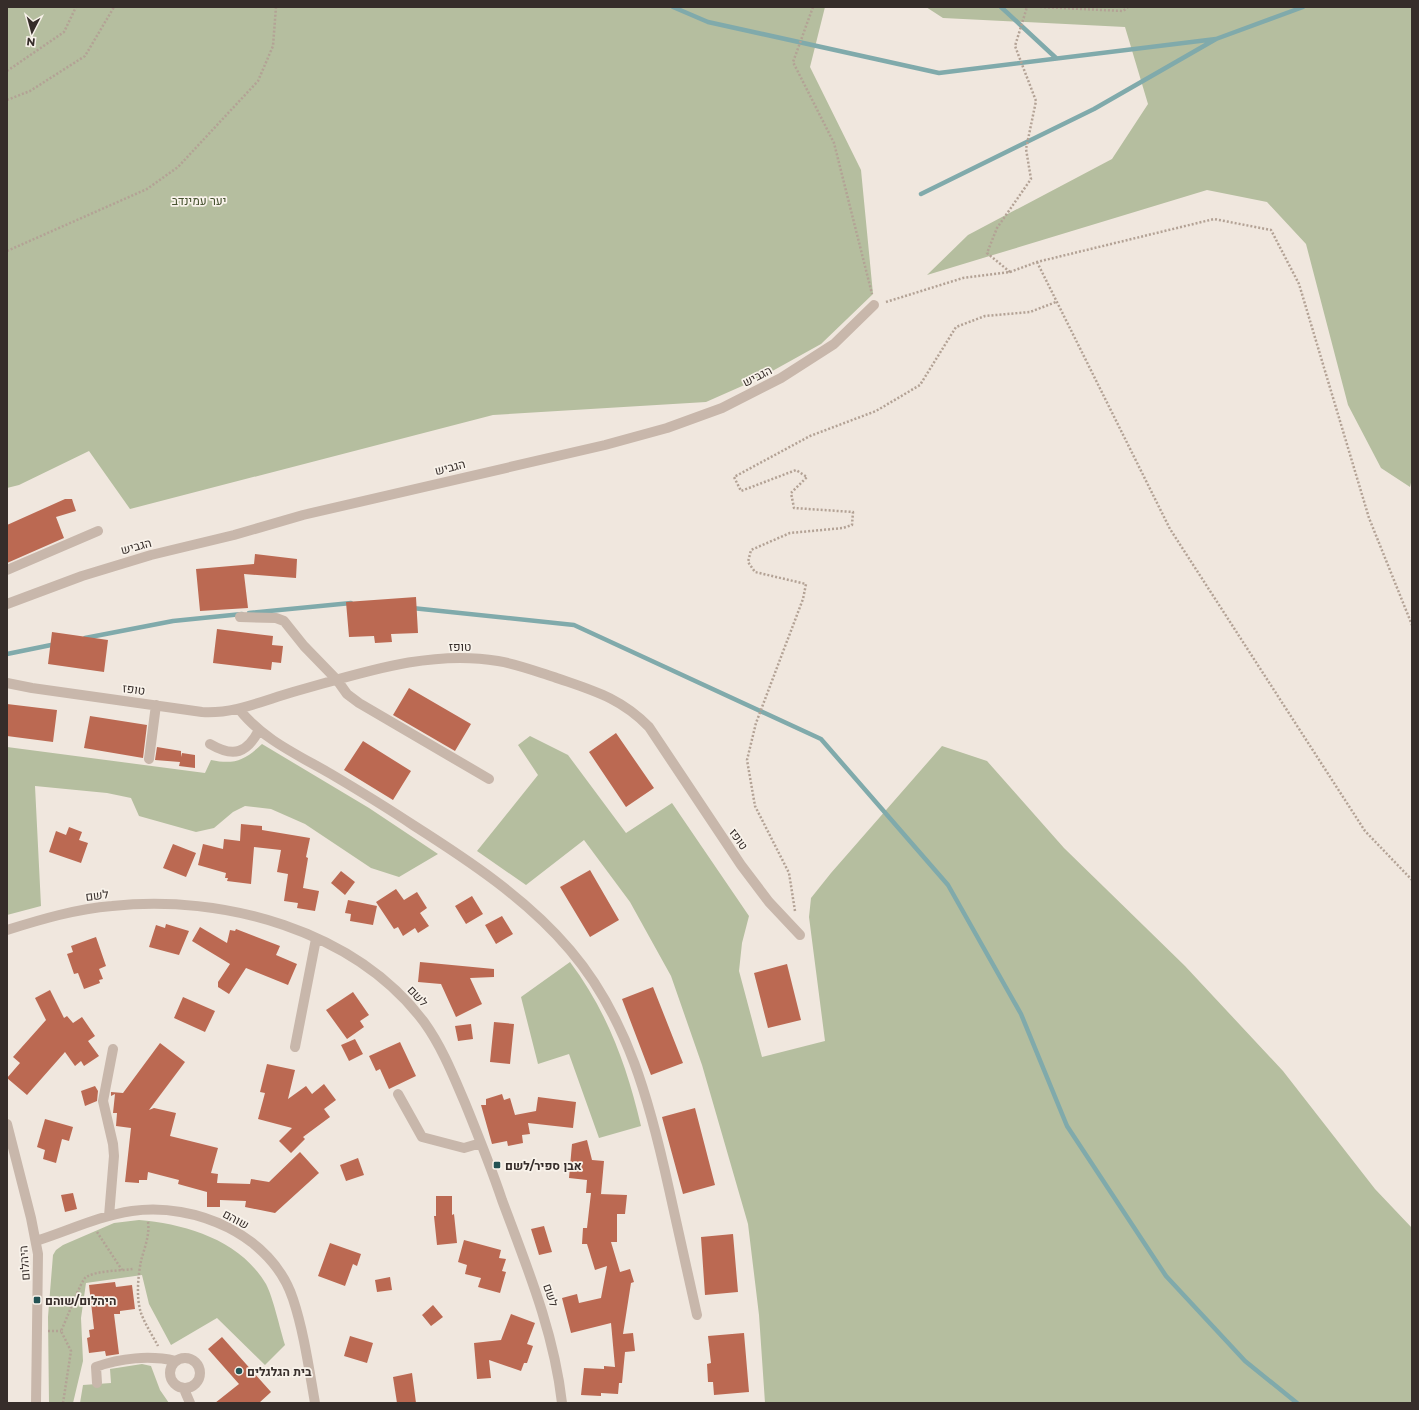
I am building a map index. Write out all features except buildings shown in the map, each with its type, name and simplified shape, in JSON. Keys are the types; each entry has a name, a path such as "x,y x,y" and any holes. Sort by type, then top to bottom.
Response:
{"street":[{"name":"הגביש","path":"7,604 70,580 157,554 303,515 605,445 666,428 722,408 781,378 834,344 874,305"},
{"path":"7,570 98,531"},
{"path":"240,617 276,618 284,621 304,646 337,680 347,694 359,703 489,780"},
{"name":"טופז","path":"7,683 32,688 211,712 239,709 371,670 415,662 452,658 475,658 499,661 530,669 590,688 615,699 635,713 655,734 745,871 769,902 800,935"},
{"path":"149,759 156,705"},
{"path":"239,709 260,730 282,746 398,816 482,872 548,926 589,974 605,999 622,1032 648,1104 697,1315"},
{"path":"210,744 228,752 237,752 245,749 253,742 260,730"},
{"name":"לשם","path":"7,930 56,915 84,909 143,904 172,904 229,911 282,925 316,939 348,956 383,980 424,1022 445,1056 481,1143 541,1305 556,1362 562,1403"},
{"path":"295,1047 316,939"},
{"path":"109,1216 114,1156 113,1144 103,1101 113,1049"},
{"path":"398,1094 422,1137 464,1148 481,1143"},
{"name":"היהלום","path":"7,1124 36,1241 38,1267 36,1403"},
{"name":"שוהם","path":"36,1241 109,1216 146,1210 173,1210 207,1219 239,1234 266,1255 277,1268 293,1298 315,1403"},
{"path":"97,1383 96,1367 102,1365 136,1358 176,1361"},
{"path":"182,1358 192,1360 197,1364 200,1370 200,1378 197,1384 191,1388 184,1389 177,1386 171,1379 170,1370 176,1361 182,1358"},
{"path":"184,1389 190,1403"}],"path":[{"path":"7,71 64,32 76,7"},
{"path":"7,100 30,91 85,56 114,7"},
{"path":"7,251 147,189 178,166 258,81 273,46 276,7"},
{"path":"813,7 793,62 834,143 874,305 963,278 1010,272 1037,262 1214,219 1271,230 1299,284 1369,518 1412,625"},
{"path":"1010,272 987,253 998,228 1031,179 1026,149 1036,101 1015,46 1027,7"},
{"path":"1040,7 1123,11 1128,7"},
{"path":"1037,262 1170,530 1365,831 1412,880"},
{"path":"795,912 789,873 755,806 747,760 756,723 803,599 806,584 755,572 748,562 751,550 790,533 843,528 852,525 853,512 794,508 792,493 806,477 796,470 740,491 734,477 810,436 876,410 920,385 956,327 985,316 1030,312 1056,302"},
{"path":"146,1210 148,1226 138,1284 140,1312 164,1359"},
{"path":"90,1222 122,1270"},
{"path":"63,1403 71,1351 62,1331 80,1283 85,1277 92,1275 133,1269"}],"green space":[{"name":"יער עמינדב","path":"7,7 825,7 810,67 861,170 873,294 821,344 758,379 706,402 493,415 130,509 89,451 19,485 7,488"},
{"path":"926,7 1412,7 1412,478 1410,487 1381,468 1348,405 1306,244 1267,202 1207,190 927,275 968,235 1112,159 1148,104 1125,27 943,18"},
{"path":"530,736 568,755 626,833 672,803 749,916 742,943 739,971 762,1057 825,1041 809,917 811,898 942,746 987,761 1064,848 1185,966 1283,1071 1375,1189 1412,1228 1412,1403 765,1403 759,1315 748,1224 702,1065 671,976 630,902 584,840 526,885 477,851 538,775 518,745"},
{"path":"262,744 369,808 438,854 399,877 371,868 305,824 271,809 245,806 233,812 214,828 196,832 139,816 131,798 107,793 35,786 41,906 7,915 7,747 205,773 211,760 227,762 239,760 250,754"},
{"path":"570,962 595,1000 614,1040 629,1082 641,1126 599,1138 569,1054 538,1064 521,997"},
{"path":"139,1220 157,1222 193,1230 227,1245 242,1256 255,1269 269,1290 285,1345 265,1365 217,1318 171,1345 149,1304 142,1275 86,1283 81,1318 83,1361 73,1403 49,1403 48,1317 53,1255 56,1250 63,1245 114,1223"},
{"path":"142,1364 151,1366 160,1390 169,1403 80,1403 83,1385 111,1383 110,1369"}],"waterway":[{"path":"673,7 708,22 939,73 1216,39"},
{"path":"1001,7 1056,58"},
{"path":"921,194 1094,109 1216,39 1303,7"},
{"path":"249,613 351,603"},
{"path":"412,608 574,625 821,739 948,885 1021,1014 1067,1126 1166,1276 1245,1361 1297,1403"},
{"path":"85,638 173,621 242,614"},
{"path":"7,654 56,644"}],"place":[{"name":"אבן ספיר/לשם","path":"497,1165"},
{"name":"היהלום/שוהם","path":"37,1300"},
{"name":"בית הגלגלים","path":"239,1371"}]}
